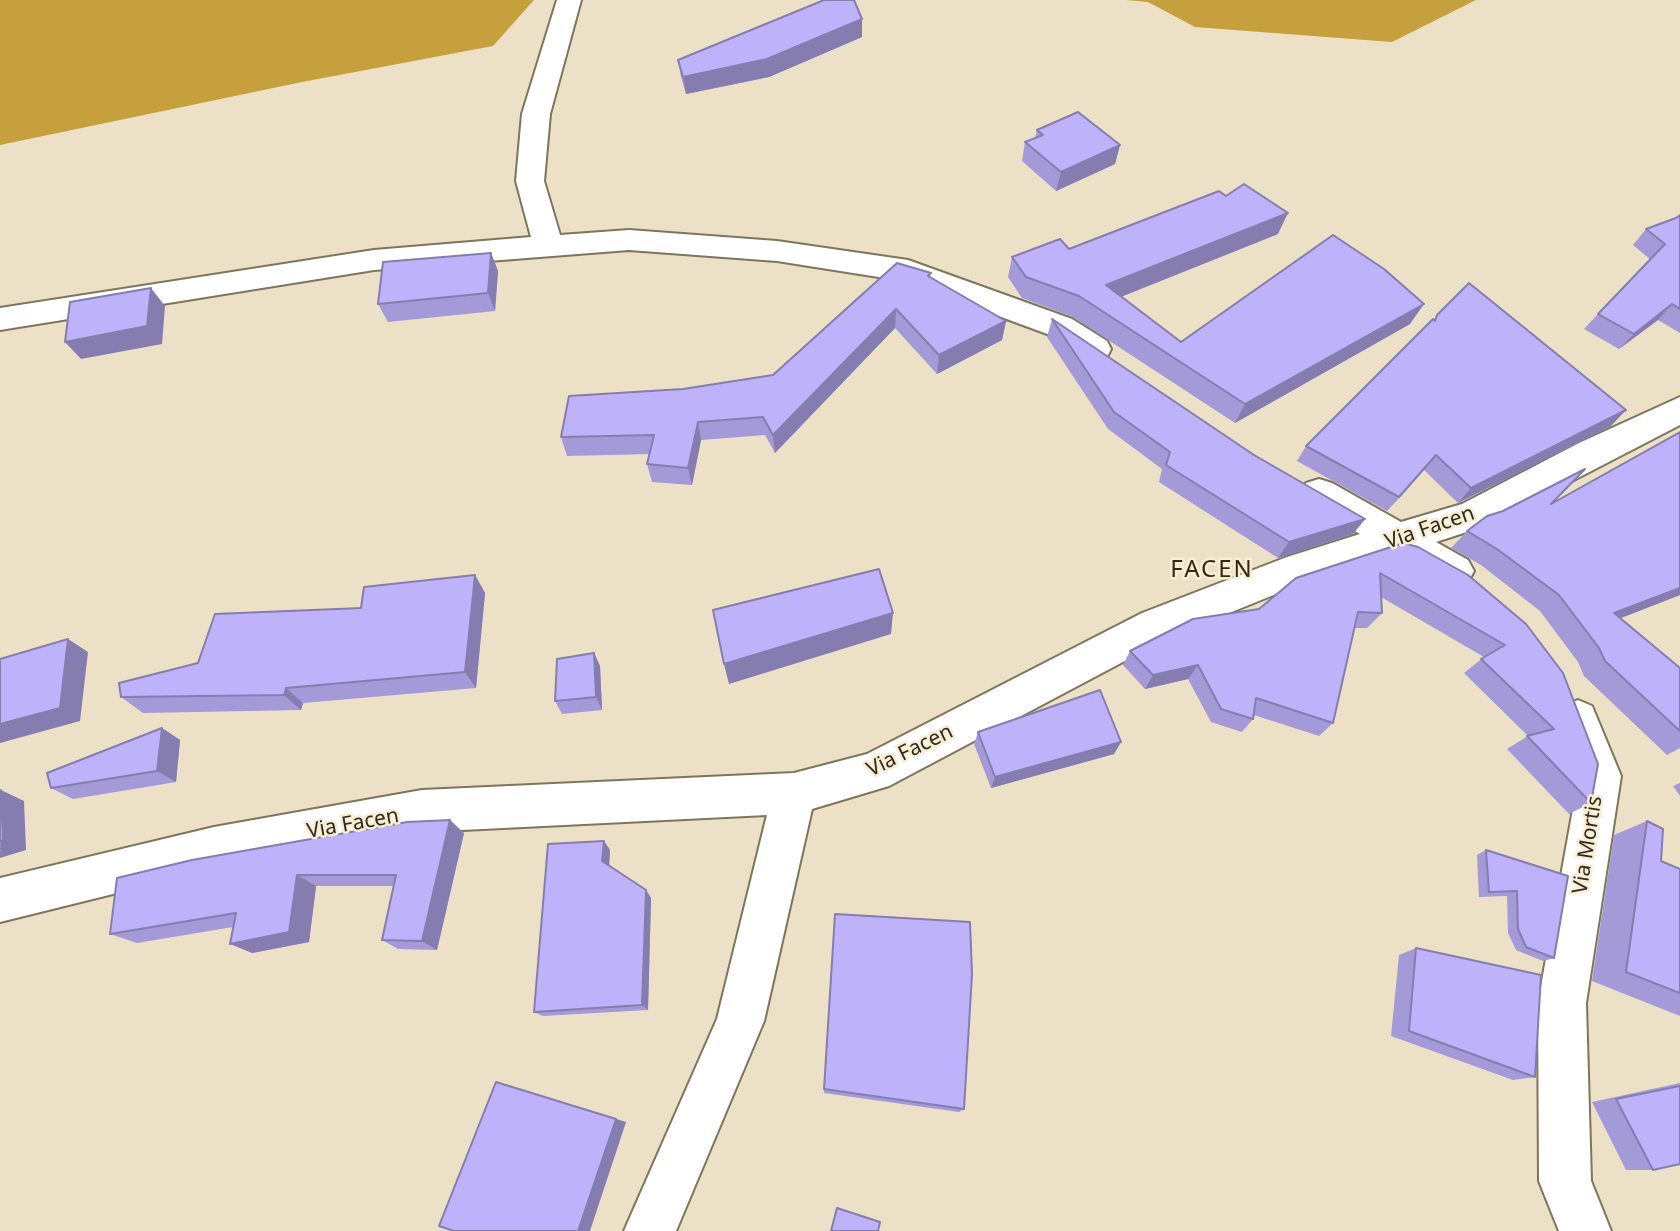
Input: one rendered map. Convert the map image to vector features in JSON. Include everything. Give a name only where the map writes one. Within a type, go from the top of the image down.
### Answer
[{"type":"street","points":[[548,246],[530,181],[536,114],[569,0]]},
{"type":"street","points":[[0,319],[374,260],[629,240],[777,251],[908,271],[1061,327],[1119,365]]},
{"type":"street","name":"Via Facen","points":[[0,900],[214,848],[422,811],[794,793],[874,772],[1156,625],[1300,568],[1472,516],[1680,410]]},
{"type":"street","points":[[1294,479],[1401,539],[1466,578],[1486,594]]},
{"type":"street","name":"Via Mortis","points":[[1562,677],[1600,776],[1563,1003],[1565,1181],[1585,1231]]},
{"type":"street","points":[[650,1231],[740,1021],[794,793]]},
{"type":"shaded area","points":[[0,0],[534,0],[493,46],[302,82],[0,145]]},
{"type":"shaded area","points":[[1126,0],[1476,0],[1392,42],[1195,27],[1148,2]]},
{"type":"building","points":[[824,0],[854,0],[862,19],[767,59],[683,77],[678,60]]},
{"type":"building","points":[[1078,112],[1120,145],[1061,172],[1025,142],[1043,135],[1037,130]]},
{"type":"building","points":[[1244,184],[1288,213],[1106,285],[1181,342],[1333,235],[1384,269],[1424,304],[1245,404],[1079,296],[1026,277],[1012,257],[1060,239],[1069,249],[1219,191],[1226,196]]},
{"type":"building","points":[[1680,215],[1680,309],[1672,304],[1634,334],[1598,314],[1665,244],[1646,229]]},
{"type":"building","points":[[491,253],[488,293],[378,304],[383,262]]},
{"type":"building","points":[[897,263],[931,273],[928,276],[1006,321],[939,355],[896,309],[773,435],[763,417],[698,422],[688,468],[647,464],[654,435],[561,437],[569,396],[683,389],[773,375]]},
{"type":"building","points":[[1469,283],[1626,410],[1471,488],[1436,455],[1399,497],[1306,446],[1433,319],[1435,321],[1437,315]]},
{"type":"building","points":[[151,288],[147,326],[65,342],[70,302]]},
{"type":"building","points":[[1052,319],[1254,455],[1365,519],[1289,542],[1166,465],[1170,452],[1114,412]]},
{"type":"building","points":[[1680,432],[1680,588],[1614,613],[1680,668],[1680,731],[1605,661],[1599,648],[1559,595],[1497,549],[1467,531],[1487,516],[1503,511],[1585,469],[1551,504]]},
{"type":"building","points":[[1403,543],[1418,547],[1468,575],[1526,624],[1563,673],[1598,764],[1591,803],[1527,736],[1554,729],[1481,659],[1505,645],[1380,573],[1382,613],[1358,612],[1333,723],[1256,698],[1253,719],[1221,709],[1198,665],[1153,675],[1130,651],[1193,619],[1259,609],[1296,578]]},
{"type":"building","points":[[879,569],[893,613],[724,664],[713,610]]},
{"type":"building","points":[[475,575],[465,672],[286,688],[284,695],[121,697],[119,683],[198,663],[215,614],[361,608],[364,587]]},
{"type":"building","points":[[68,639],[60,708],[0,724],[0,659]]},
{"type":"building","points":[[594,653],[596,697],[555,701],[557,659]]},
{"type":"building","points":[[1100,690],[1121,742],[995,777],[978,732]]},
{"type":"building","points":[[162,728],[157,771],[51,788],[47,773]]},
{"type":"building","points":[[0,791],[3,840],[0,841]]},
{"type":"building","points":[[450,820],[422,941],[382,940],[396,875],[297,875],[289,932],[230,944],[236,913],[110,934],[117,878],[192,860],[407,822]]},
{"type":"building","points":[[1647,821],[1663,829],[1661,861],[1680,869],[1680,993],[1626,972]]},
{"type":"building","points":[[604,841],[602,861],[646,890],[642,1005],[534,1012],[548,844]]},
{"type":"building","points":[[1486,850],[1568,876],[1554,958],[1526,947],[1518,929],[1517,891],[1489,892]]},
{"type":"building","points":[[835,914],[970,922],[972,974],[964,1109],[824,1089]]},
{"type":"building","points":[[1416,948],[1541,975],[1535,1077],[1409,1031]]},
{"type":"building","points":[[496,1082],[616,1119],[578,1231],[454,1231],[439,1226]]},
{"type":"building","points":[[1680,1086],[1680,1164],[1653,1170],[1616,1099]]},
{"type":"building","points":[[837,1208],[880,1222],[878,1231],[831,1231]]},
{"type":"district","name":"FACEN","points":[[1212,570]]}]
